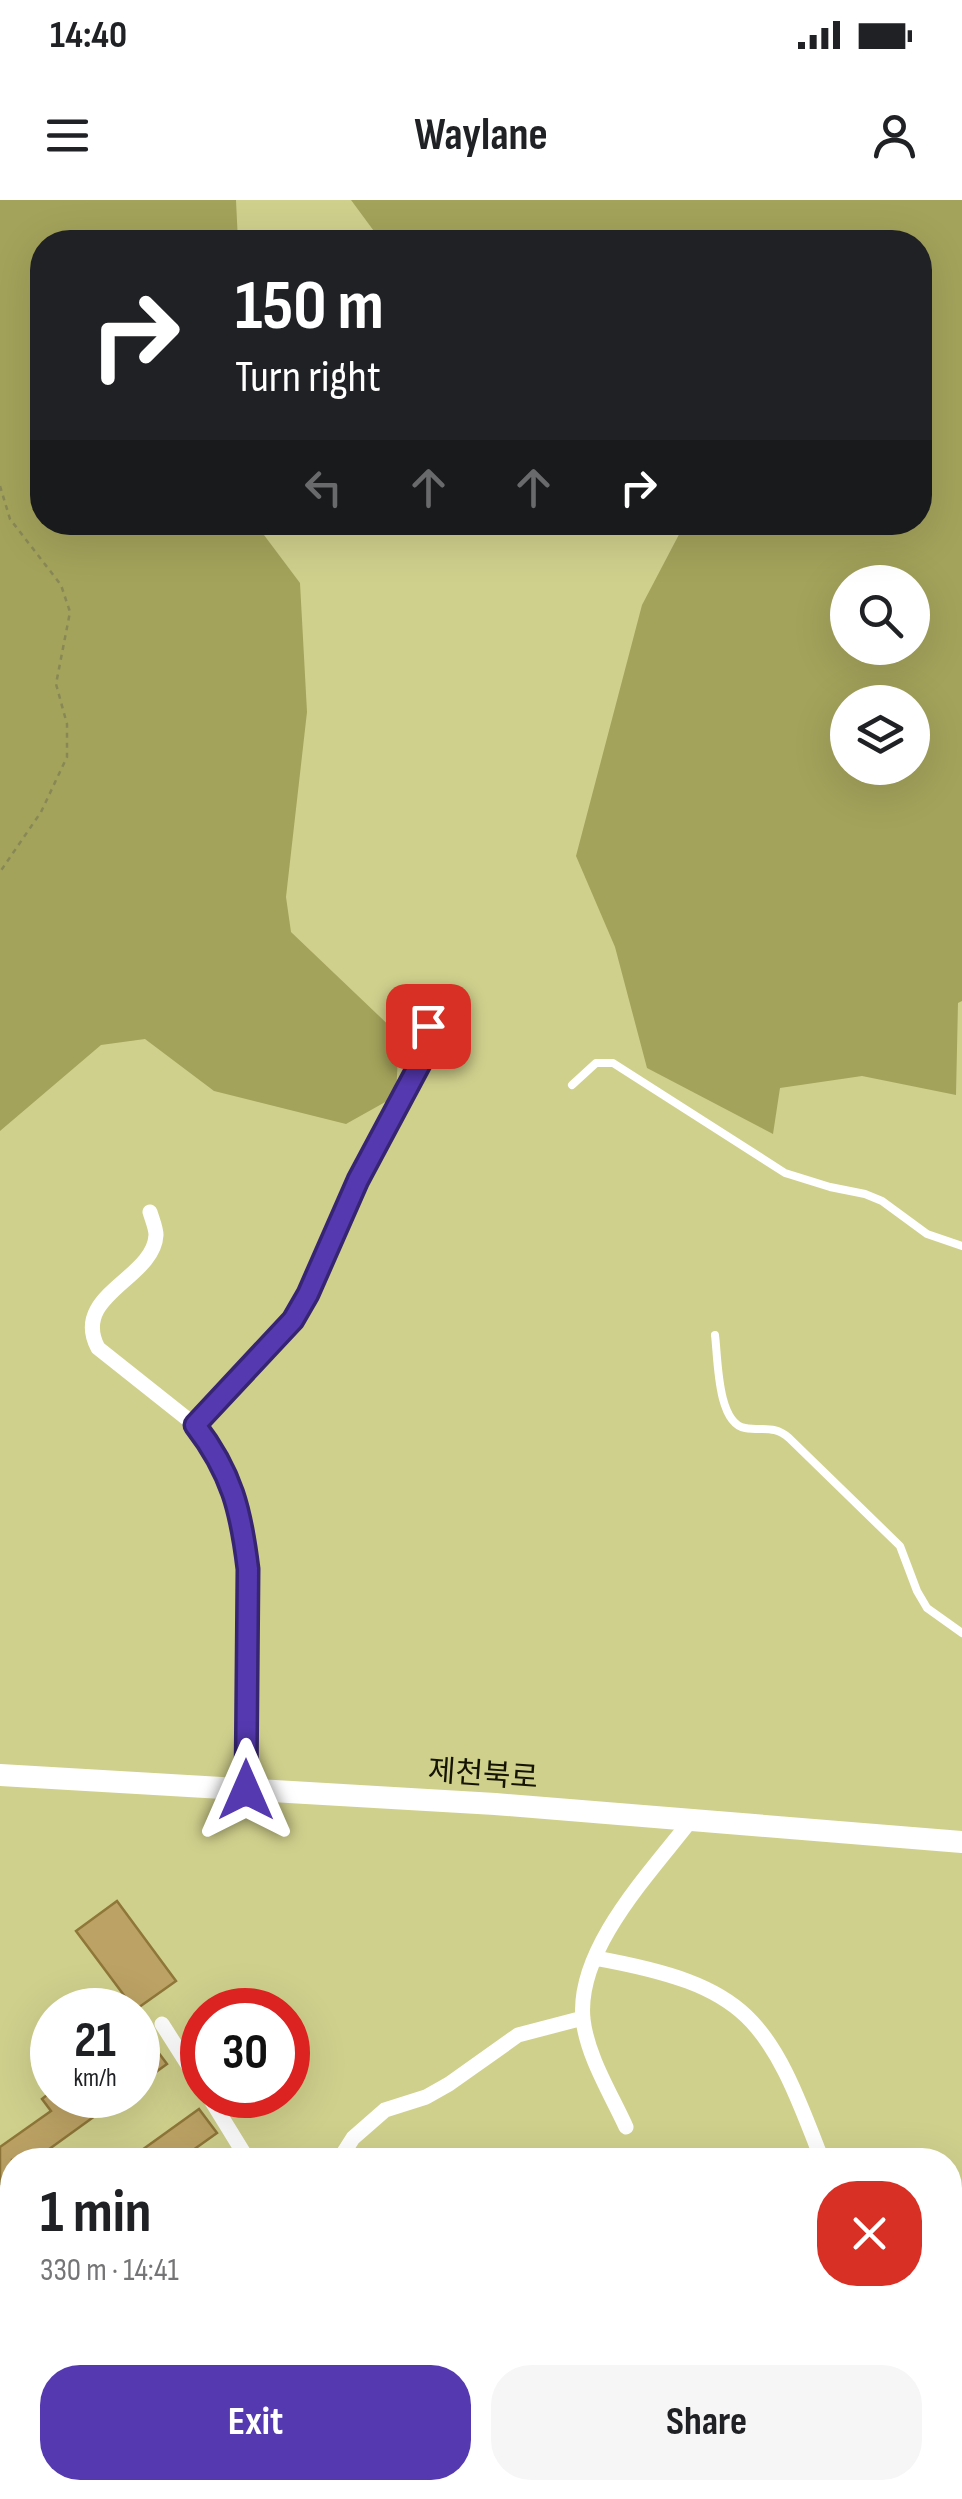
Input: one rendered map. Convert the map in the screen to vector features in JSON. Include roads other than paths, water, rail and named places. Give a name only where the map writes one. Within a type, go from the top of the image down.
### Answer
[{"type":"street","points":[[195,1425],[293,1320],[358,1180],[422,1060],[428,1026]]},
{"type":"street","points":[[150,1212],[156,1234],[152,1248],[98,1308],[90,1334],[98,1348],[195,1425],[213,1448],[235,1490],[248,1569],[246,1790]]},
{"type":"street","name":"제천북로","points":[[0,1775],[690,1820],[962,1842]]},
{"type":"street","points":[[626,2126],[590,2046],[582,2018],[594,1958],[626,1902],[690,1820]]},
{"type":"street","points":[[594,1958],[668,1972],[719,1993],[758,2025],[779,2055],[817,2148]]},
{"type":"street","points":[[347,2148],[385,2110],[426,2097],[518,2035],[582,2018]]},
{"type":"street","points":[[162,2024],[180,2052]]},
{"type":"street","points":[[222,2118],[241,2148]]},
{"type":"lane","points":[[572,1086],[596,1063],[613,1063],[784,1173],[865,1194],[882,1201],[927,1234],[962,1246]]},
{"type":"lane","points":[[716,1335],[728,1417],[748,1429],[779,1429],[789,1438],[900,1546],[927,1608],[962,1633]]}]
